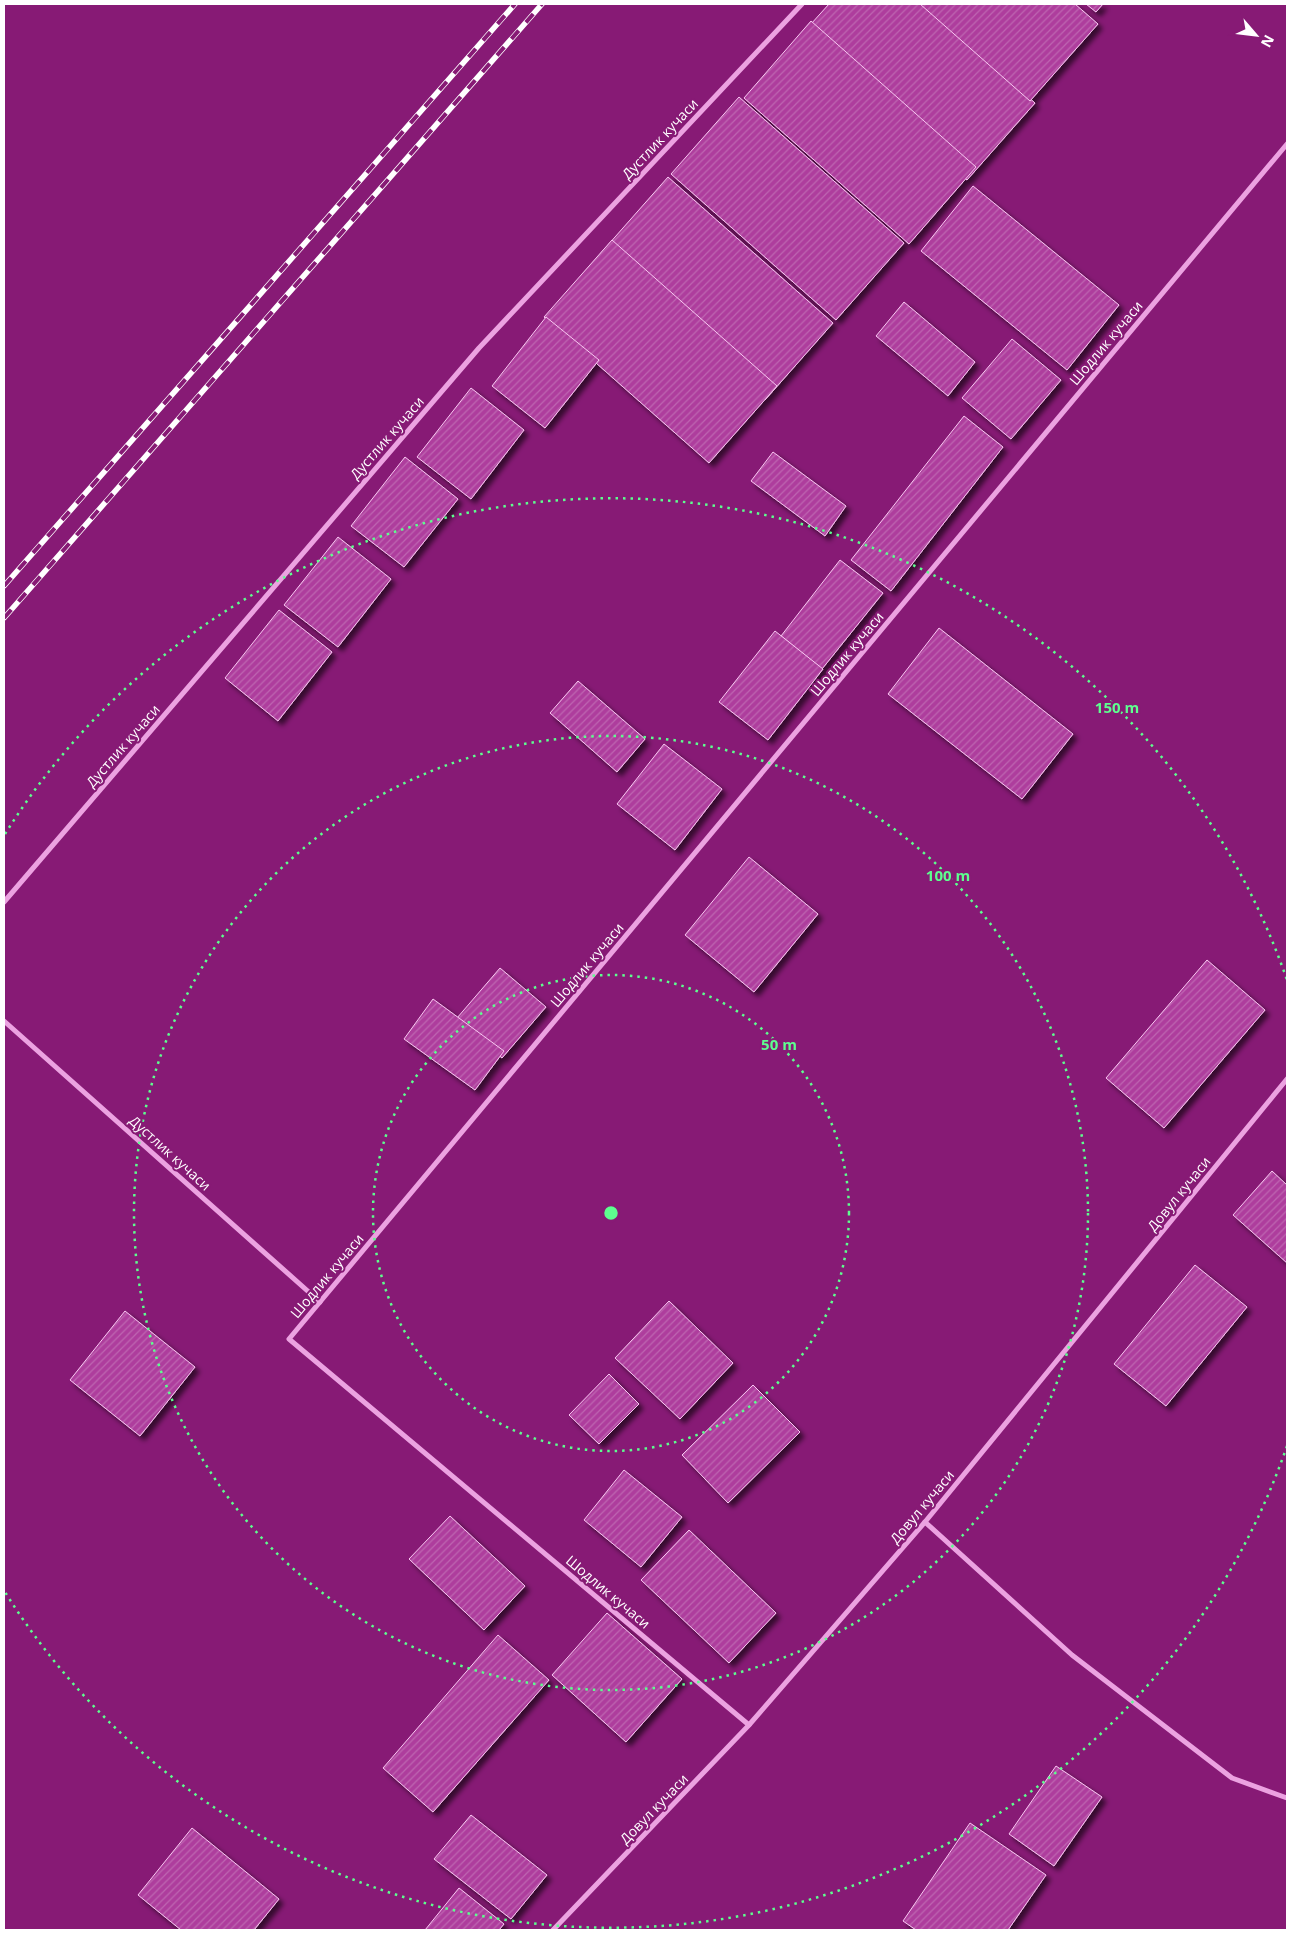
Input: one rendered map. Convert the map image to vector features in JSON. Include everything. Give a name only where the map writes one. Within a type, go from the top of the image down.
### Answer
[{"type":"street","name":"Дустлик кучаси","points":[[4,902],[478,348],[802,4]]},
{"type":"street","name":"Шодлик кучаси","points":[[749,1725],[289,1339],[1287,144]]},
{"type":"street","name":"Дустлик кучаси","points":[[4,1021],[320,1302]]},
{"type":"street","name":"Довул кучаси","points":[[553,1930],[749,1725],[925,1522],[1287,1079]]},
{"type":"street","points":[[925,1522],[1072,1654],[1232,1778],[1287,1798]]},
{"type":"building","points":[[829,4],[924,4],[1035,103],[967,180],[802,34]]},
{"type":"building","points":[[920,4],[1075,4],[1098,24],[1030,101]]},
{"type":"building","points":[[1086,4],[1103,4],[1096,12]]},
{"type":"building","points":[[811,21],[976,167],[909,244],[744,98]]},
{"type":"building","points":[[739,97],[904,243],[836,320],[671,174]]},
{"type":"building","points":[[668,177],[833,323],[765,400],[600,254]]},
{"type":"building","points":[[973,186],[1119,305],[1067,370],[921,251]]},
{"type":"building","points":[[612,240],[777,386],[709,463],[544,317]]},
{"type":"building","points":[[904,302],[975,362],[948,396],[876,336]]},
{"type":"building","points":[[546,317],[599,360],[545,428],[492,386]]},
{"type":"building","points":[[1012,339],[1061,380],[1011,439],[962,398]]},
{"type":"building","points":[[471,388],[524,430],[471,499],[417,457]]},
{"type":"building","points":[[964,416],[1003,447],[891,591],[851,560]]},
{"type":"building","points":[[773,452],[846,506],[825,536],[751,481]]},
{"type":"building","points":[[405,457],[458,499],[404,567],[351,526]]},
{"type":"building","points":[[338,537],[391,579],[338,647],[284,605]]},
{"type":"building","points":[[840,560],[883,593],[822,669],[781,636]]},
{"type":"building","points":[[279,610],[332,652],[278,721],[225,678]]},
{"type":"building","points":[[939,628],[1073,734],[1022,799],[888,694]]},
{"type":"building","points":[[775,631],[823,669],[768,740],[719,702]]},
{"type":"building","points":[[578,681],[645,739],[617,772],[550,713]]},
{"type":"building","points":[[664,744],[722,789],[675,850],[617,804]]},
{"type":"building","points":[[749,857],[818,914],[754,992],[685,935]]},
{"type":"building","points":[[1207,960],[1265,1010],[1164,1128],[1106,1078]]},
{"type":"building","points":[[500,968],[546,1007],[502,1058],[457,1018]]},
{"type":"building","points":[[433,999],[504,1051],[475,1090],[404,1039]]},
{"type":"building","points":[[1272,1171],[1287,1185],[1287,1263],[1233,1215]]},
{"type":"building","points":[[1195,1265],[1247,1307],[1166,1406],[1114,1364]]},
{"type":"building","points":[[669,1301],[733,1363],[680,1419],[615,1358]]},
{"type":"building","points":[[125,1311],[195,1367],[140,1436],[70,1380]]},
{"type":"building","points":[[609,1374],[639,1404],[599,1444],[569,1415]]},
{"type":"building","points":[[753,1385],[800,1432],[728,1503],[682,1455]]},
{"type":"building","points":[[624,1470],[682,1517],[641,1567],[584,1520]]},
{"type":"building","points":[[450,1516],[525,1586],[484,1630],[409,1559]]},
{"type":"building","points":[[689,1530],[776,1613],[729,1663],[641,1580]]},
{"type":"building","points":[[607,1613],[682,1679],[626,1742],[552,1675]]},
{"type":"building","points":[[498,1635],[549,1680],[433,1812],[383,1768]]},
{"type":"building","points":[[1056,1766],[1102,1797],[1054,1866],[1009,1834]]},
{"type":"building","points":[[471,1815],[547,1875],[511,1919],[434,1859]]},
{"type":"building","points":[[970,1823],[1046,1875],[1008,1930],[916,1930],[903,1921]]},
{"type":"building","points":[[192,1828],[279,1899],[254,1930],[181,1930],[138,1895]]},
{"type":"building","points":[[459,1888],[504,1924],[499,1930],[425,1930]]},
{"type":"railway","points":[[4,586],[515,4]]},
{"type":"railway","points":[[4,618],[542,4]]}]
